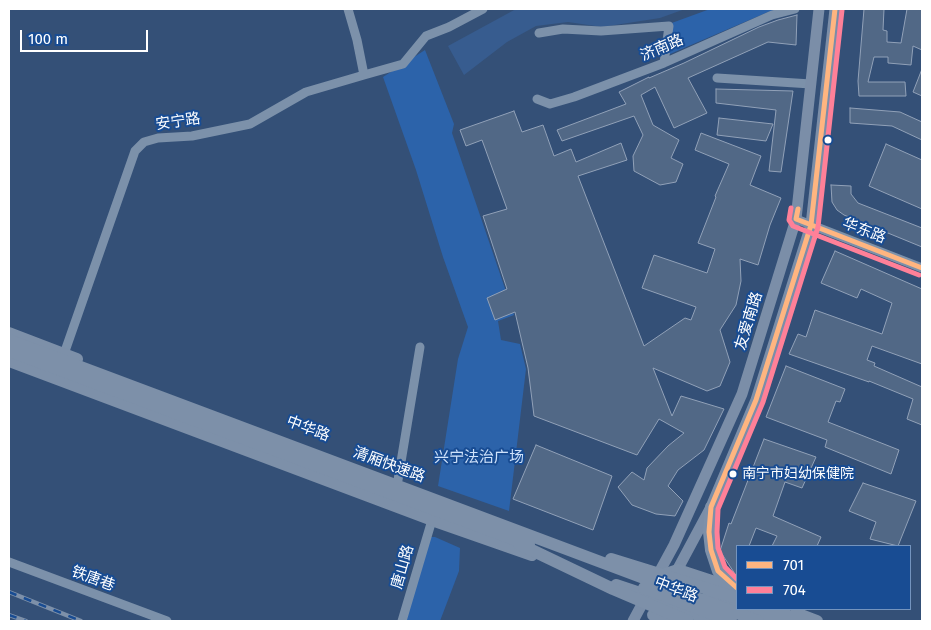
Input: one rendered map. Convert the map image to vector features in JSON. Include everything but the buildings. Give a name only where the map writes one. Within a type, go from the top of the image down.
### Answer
[{"type":"highway","name":"中华路","points":[[9,333],[736,606]]},
{"type":"highway","name":"清厢快速路","points":[[9,340],[499,529],[731,621]]},
{"type":"highway","name":"清厢快速路","points":[[9,352],[758,621]]},
{"type":"highway","name":"中华路","points":[[9,361],[432,520],[661,600],[712,621]]},
{"type":"highway","points":[[711,508],[711,550],[718,571],[736,587]]},
{"type":"highway","points":[[499,529],[736,598]]},
{"type":"highway","points":[[499,529],[613,589],[688,621]]},
{"type":"highway","points":[[657,577],[678,570],[736,588]]},
{"type":"highway","points":[[747,610],[778,621]]},
{"type":"highway","points":[[771,610],[803,621]]},
{"type":"highway","points":[[789,610],[817,621]]},
{"type":"highway","points":[[652,618],[671,621]]},
{"type":"main road","name":"友爱南路","points":[[633,621],[674,545],[742,394],[796,219],[819,9]]},
{"type":"main road","name":"友爱南路","points":[[652,618],[711,508],[756,400],[811,224],[835,9]]},
{"type":"street","points":[[348,9],[364,75]]},
{"type":"street","name":"安宁路","points":[[64,354],[135,151],[144,142],[158,138],[192,136],[250,124],[306,92],[403,64],[426,36],[449,27],[483,9]]},
{"type":"street","name":"济南路","points":[[537,98],[550,104],[574,97],[664,63],[772,15],[795,9]]},
{"type":"street","points":[[539,33],[562,29],[602,31],[668,26],[664,63]]},
{"type":"street","points":[[717,78],[811,84]]},
{"type":"street","name":"华东路","points":[[796,219],[922,268]]},
{"type":"street","points":[[398,480],[420,347]]},
{"type":"street","name":"唐山路","points":[[402,621],[432,520]]},
{"type":"street","name":"铁唐巷","points":[[9,562],[167,621]]},
{"type":"green space","points":[[710,9],[780,9],[768,12],[663,57],[669,24]]},
{"type":"green space","name":"兴宁法治广场","points":[[425,50],[454,124],[452,133],[514,315],[498,321],[501,340],[520,344],[526,369],[509,511],[438,486],[458,359],[468,327],[383,77]]},
{"type":"green space","points":[[431,537],[460,548],[459,571],[440,621],[402,621]]},
{"type":"shaded area","points":[[516,9],[685,9],[660,18],[602,27],[568,22],[536,26],[507,42],[464,75],[448,46]]},
{"type":"railway","points":[[9,592],[81,621]]},
{"type":"railway","points":[[9,615],[26,621]]},
{"type":"transit line","name":"701","points":[[736,587],[718,571],[711,550],[709,532],[711,507],[756,400],[811,225],[835,9]]},
{"type":"transit line","name":"704","points":[[736,578],[725,567],[718,548],[718,509],[763,402],[818,227],[842,10]]},
{"type":"transit line","name":"704","points":[[791,208],[789,220],[793,226],[919,275]]},
{"type":"transit line","name":"701","points":[[798,209],[796,219],[922,268]]},
{"type":"place","name":"南宁市妇幼保健院","points":[[733,474]]}]
